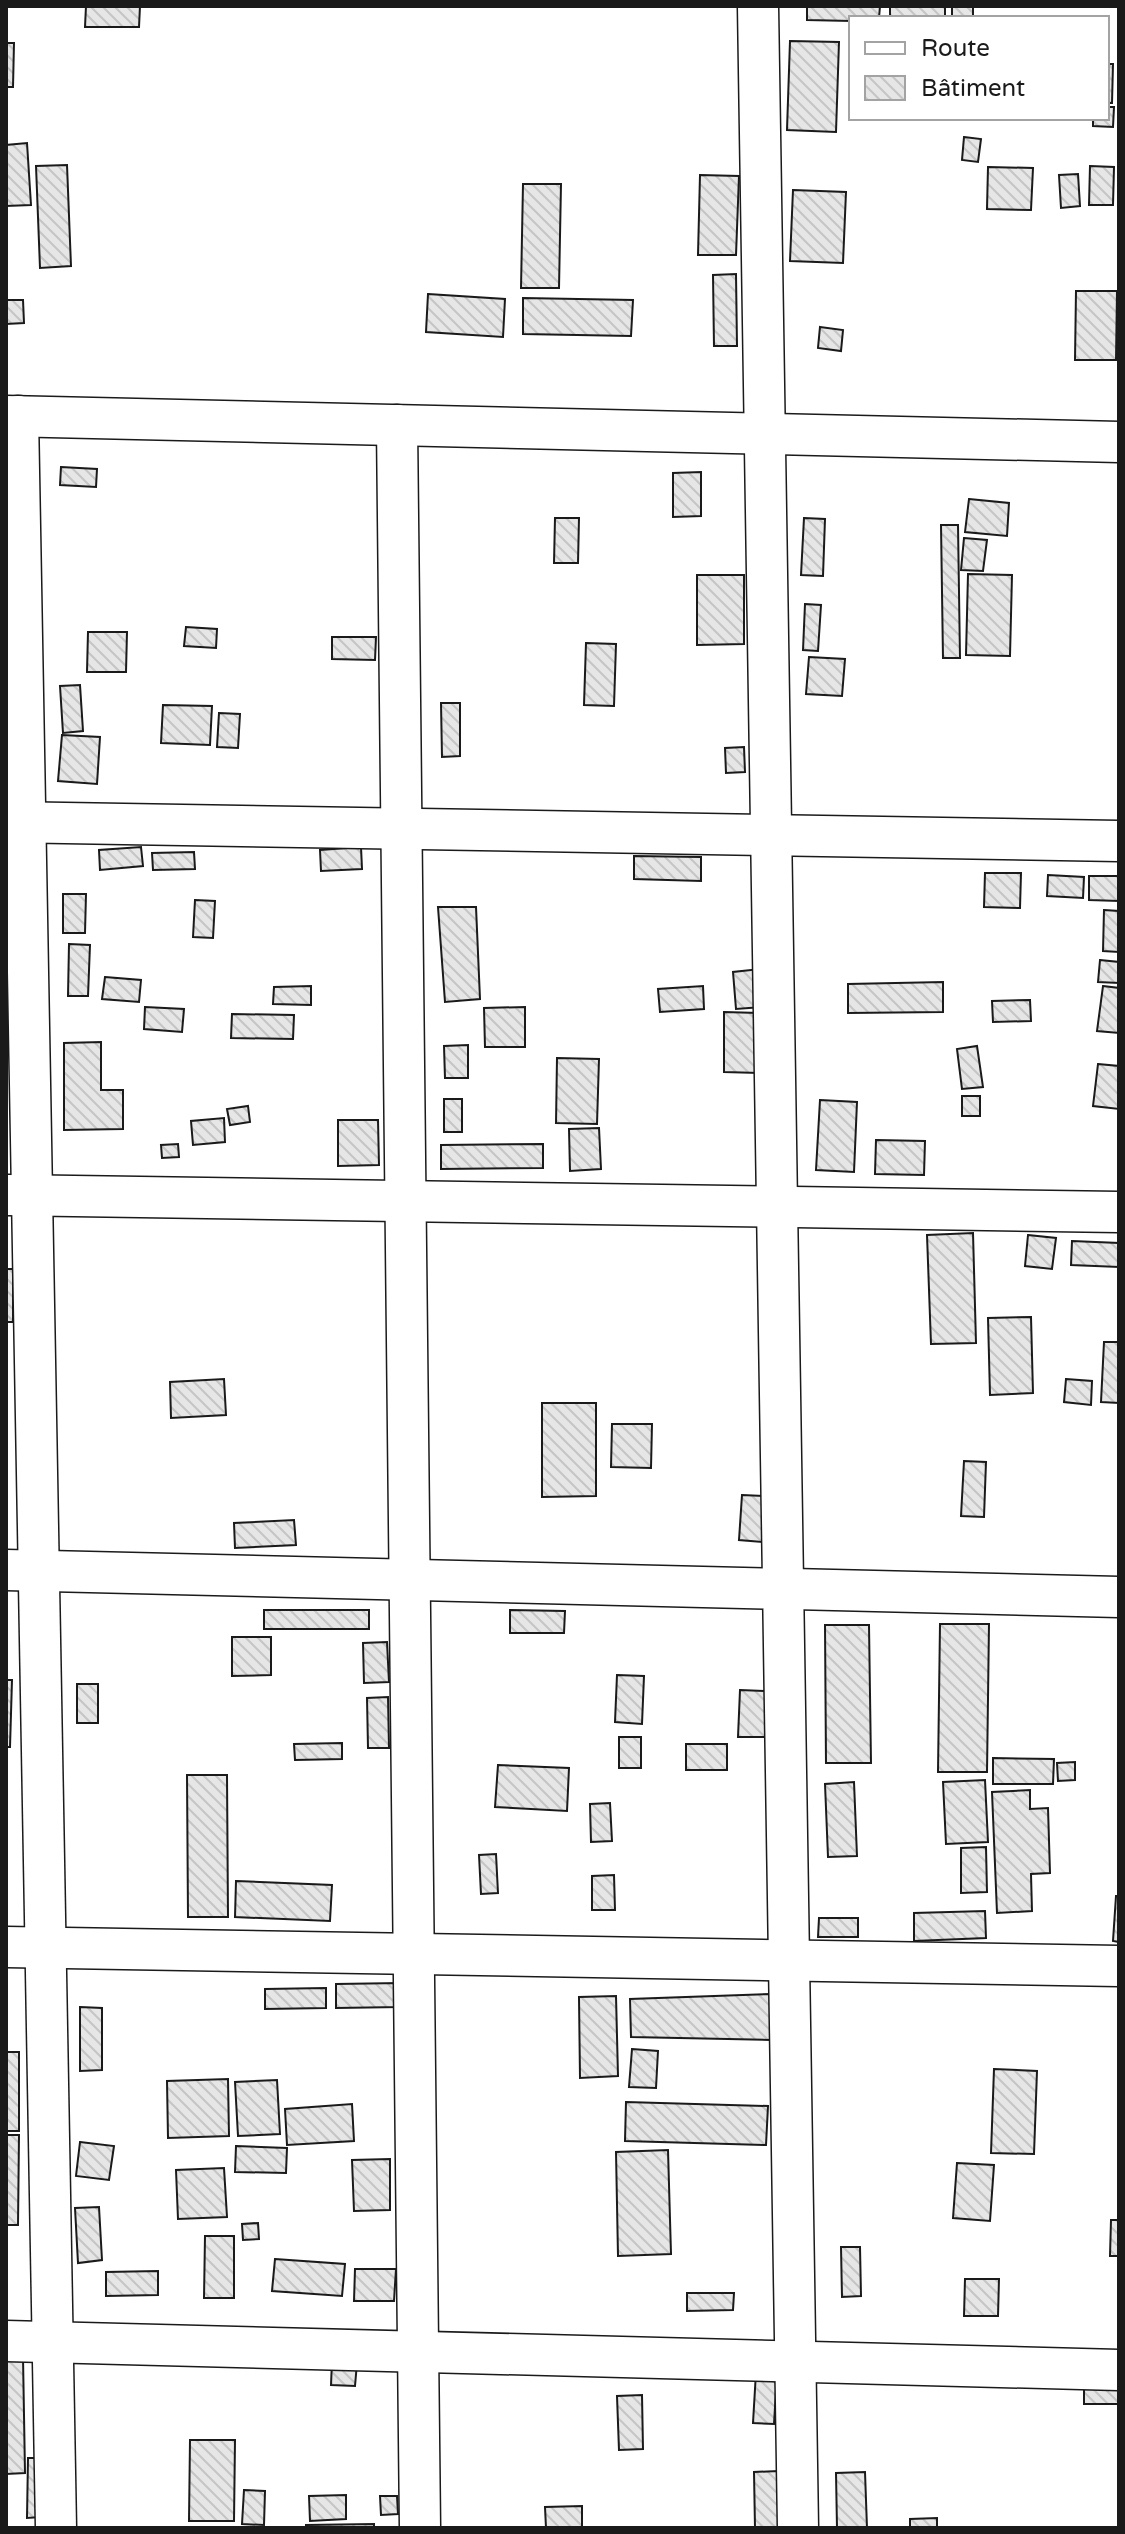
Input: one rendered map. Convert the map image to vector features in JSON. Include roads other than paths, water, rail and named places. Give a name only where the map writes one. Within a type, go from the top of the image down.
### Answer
[{"type":"street","points":[[758,6],[798,2528]]},
{"type":"street","points":[[56,2528],[46,1948],[23,1570],[12,416],[1119,442]]},
{"type":"street","points":[[397,425],[420,2528]]},
{"type":"street","points":[[16,822],[1119,841]]},
{"type":"street","points":[[19,1195],[1119,1212]]},
{"type":"street","points":[[23,1570],[1119,1597]]},
{"type":"street","points":[[6,1947],[1119,1966]]},
{"type":"street","points":[[6,2341],[1119,2370]]}]
